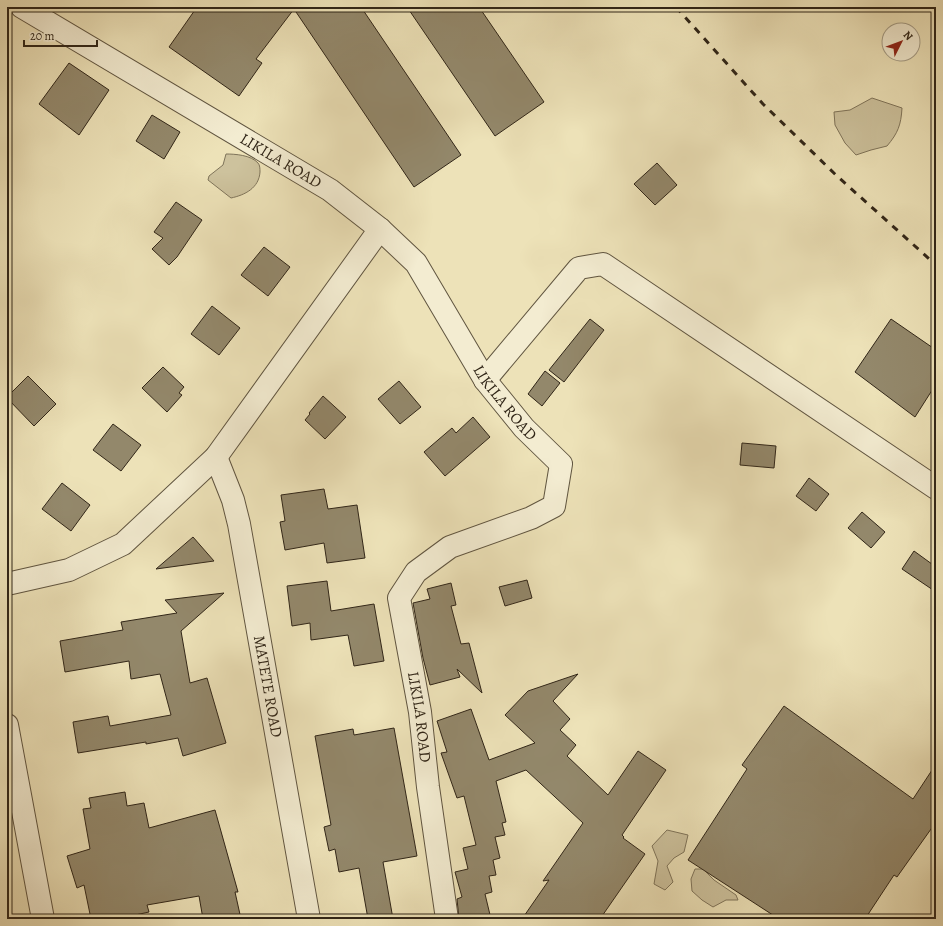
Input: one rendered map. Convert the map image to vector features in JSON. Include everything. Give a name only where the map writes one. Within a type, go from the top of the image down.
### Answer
[{"type":"street","name":"LIKILA ROAD","points":[[22,7],[330,190],[380,229],[416,263],[485,380],[524,428],[561,464],[554,506],[531,518],[450,547],[416,572],[399,598],[420,712],[428,787],[448,919]]},
{"type":"street","points":[[7,584],[69,570],[123,544],[216,457],[380,229]]},
{"type":"street","points":[[485,380],[579,268],[603,264],[936,488]]},
{"type":"street","name":"MATETE ROAD","points":[[216,457],[233,500],[239,524],[309,919]]},
{"type":"street","points":[[7,725],[43,919]]},
{"type":"shaded area","points":[[872,98],[902,108],[900,124],[894,137],[887,146],[856,155],[845,143],[835,125],[834,112],[850,110]]},
{"type":"shaded area","points":[[226,154],[251,158],[258,163],[260,168],[259,178],[254,186],[246,193],[231,198],[208,180],[209,176],[223,165]]},
{"type":"shaded area","points":[[667,830],[688,835],[684,852],[674,858],[667,866],[673,882],[665,890],[654,884],[658,861],[652,846]]},
{"type":"shaded area","points":[[695,869],[703,869],[714,880],[736,895],[738,900],[726,900],[713,907],[702,900],[692,891],[691,879]]},
{"type":"building","points":[[197,7],[361,7],[461,155],[414,187],[294,9],[256,59],[262,63],[239,96],[169,47]]},
{"type":"building","points":[[407,7],[479,7],[544,102],[495,136]]},
{"type":"building","points":[[69,63],[109,90],[79,135],[39,104]]},
{"type":"building","points":[[152,115],[180,132],[164,159],[136,141]]},
{"type":"building","points":[[657,163],[677,185],[655,205],[634,184]]},
{"type":"building","points":[[176,202],[202,220],[177,257],[169,265],[152,249],[163,238],[154,232]]},
{"type":"building","points":[[264,247],[290,267],[268,296],[241,275]]},
{"type":"building","points":[[212,306],[240,328],[219,355],[191,334]]},
{"type":"building","points":[[590,319],[604,330],[564,382],[549,370]]},
{"type":"building","points":[[891,319],[936,350],[936,384],[915,417],[855,372]]},
{"type":"building","points":[[163,367],[184,387],[179,393],[182,395],[167,412],[142,388]]},
{"type":"building","points":[[545,371],[560,383],[542,406],[528,394]]},
{"type":"building","points":[[28,376],[56,404],[34,426],[7,398]]},
{"type":"building","points":[[399,381],[421,407],[400,424],[378,399]]},
{"type":"building","points":[[323,396],[346,417],[325,439],[305,420]]},
{"type":"building","points":[[473,417],[490,437],[445,476],[424,452],[452,428],[456,433]]},
{"type":"building","points":[[113,424],[141,445],[121,471],[93,450]]},
{"type":"building","points":[[742,443],[776,446],[774,468],[740,465]]},
{"type":"building","points":[[809,478],[829,494],[816,511],[796,496]]},
{"type":"building","points":[[62,483],[90,505],[71,531],[42,509]]},
{"type":"building","points":[[324,489],[328,509],[357,505],[365,558],[327,563],[324,543],[285,550],[280,522],[285,521],[281,495]]},
{"type":"building","points":[[862,512],[885,532],[871,548],[848,528]]},
{"type":"building","points":[[193,537],[214,561],[156,569]]},
{"type":"building","points":[[914,551],[936,567],[936,592],[902,569]]},
{"type":"building","points":[[527,580],[532,598],[505,606],[499,587]]},
{"type":"building","points":[[327,581],[331,611],[374,604],[384,661],[354,666],[348,635],[311,640],[310,623],[292,626],[287,586]]},
{"type":"building","points":[[451,583],[456,605],[451,606],[461,644],[469,643],[482,693],[457,669],[460,677],[430,685],[423,658],[413,603],[430,599],[427,589]]},
{"type":"building","points":[[224,593],[181,631],[190,683],[207,678],[226,743],[183,756],[178,738],[78,753],[73,722],[108,716],[110,726],[171,715],[160,674],[131,679],[129,661],[65,672],[60,641],[123,630],[121,622],[177,613],[165,600]]},
{"type":"building","points":[[578,674],[553,701],[570,719],[560,730],[576,745],[567,756],[608,795],[638,751],[666,770],[622,835],[624,837],[623,838],[645,854],[600,919],[522,919],[549,880],[543,881],[583,823],[526,770],[496,781],[506,822],[502,823],[505,835],[495,837],[500,858],[493,860],[496,875],[489,876],[492,892],[485,894],[491,919],[459,919],[457,899],[462,897],[455,872],[468,869],[463,848],[476,845],[464,796],[457,798],[441,753],[447,752],[437,721],[471,709],[489,760],[535,743],[505,715],[528,691]]},
{"type":"building","points":[[784,706],[913,799],[936,764],[936,822],[897,877],[894,875],[865,919],[779,919],[688,860],[747,769],[742,765]]},
{"type":"building","points":[[394,728],[417,856],[383,862],[393,919],[368,919],[359,868],[339,872],[335,849],[329,851],[324,827],[331,825],[315,736],[353,729],[354,735]]},
{"type":"building","points":[[125,792],[127,806],[144,803],[149,828],[215,810],[238,892],[235,892],[241,919],[203,919],[199,896],[147,905],[149,912],[117,919],[91,919],[84,885],[77,888],[67,856],[90,849],[83,809],[91,808],[89,798]]},
{"type":"railway","points":[[676,7],[763,104],[837,176],[936,265]]}]
